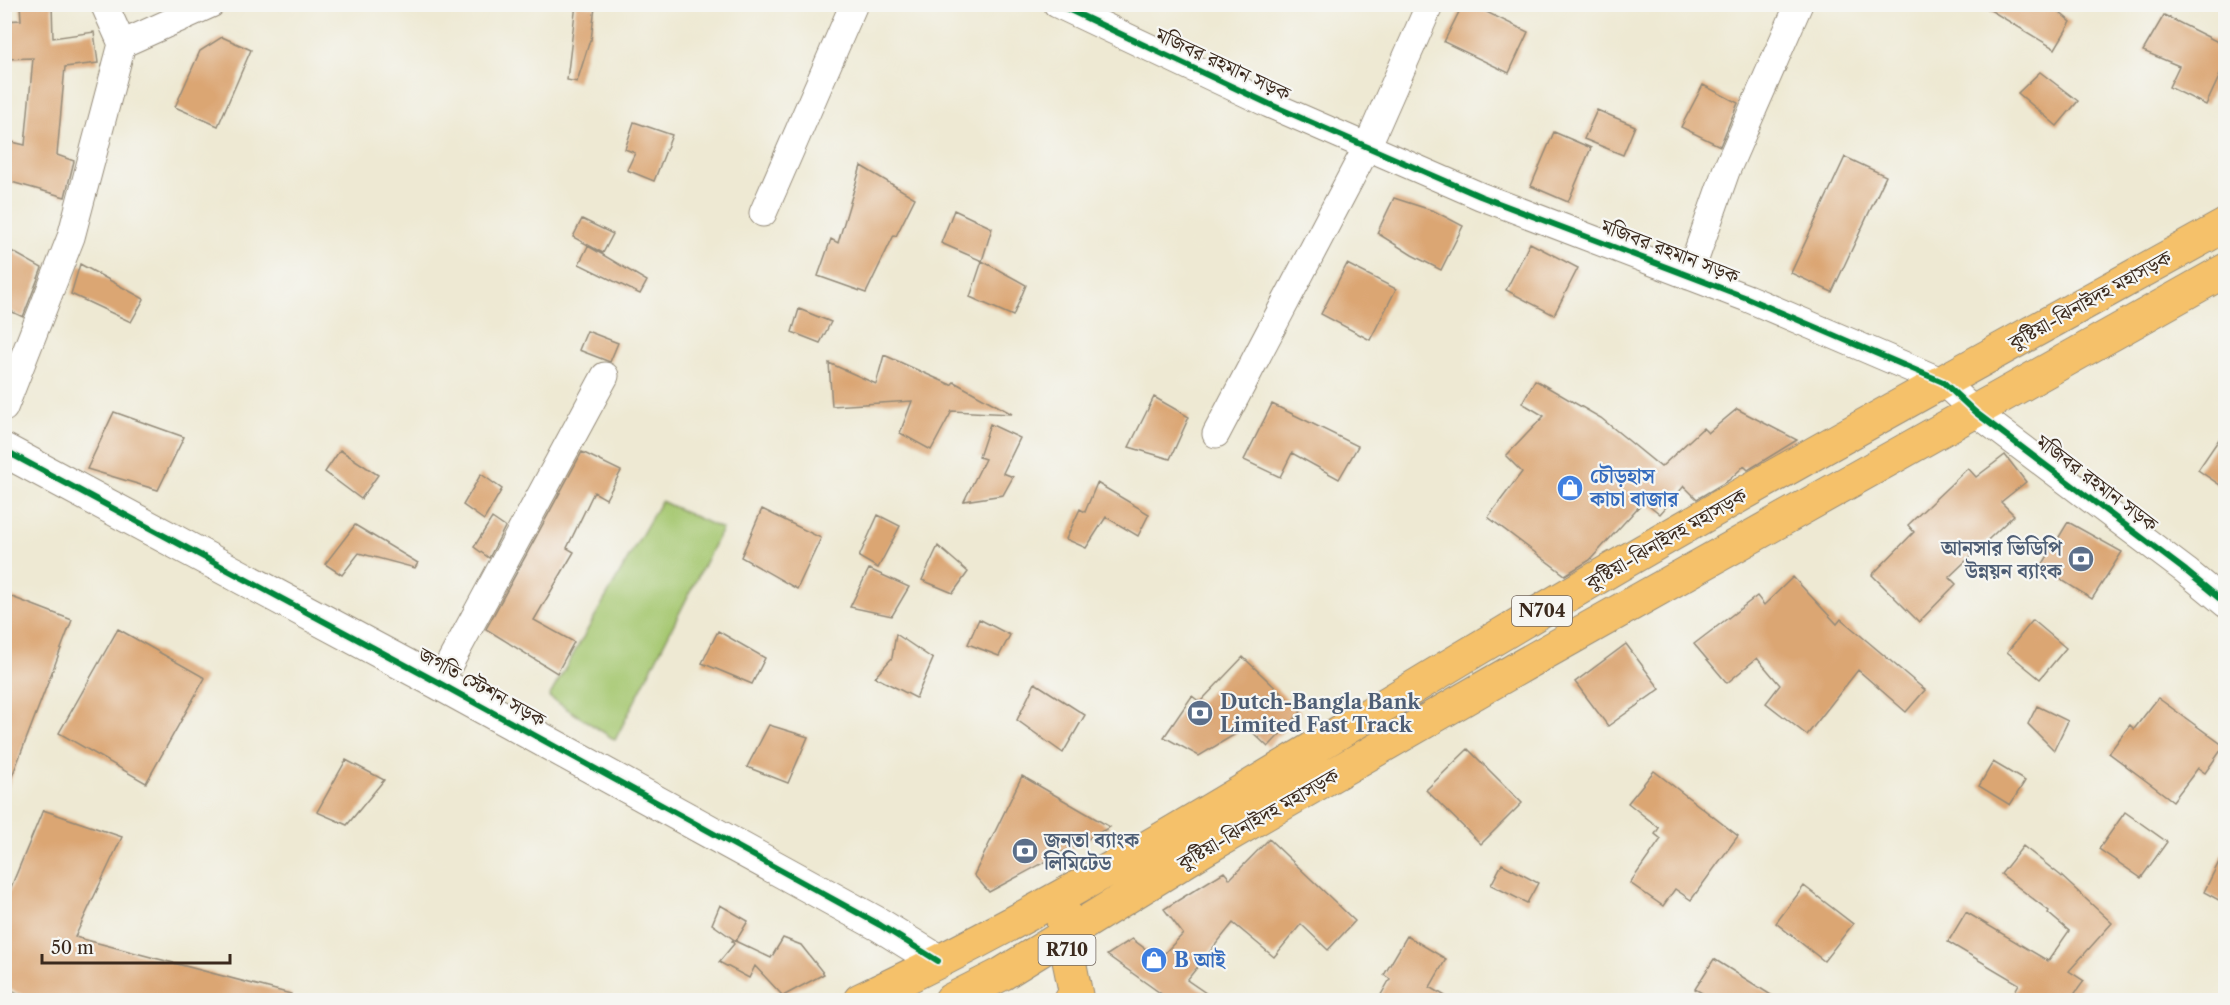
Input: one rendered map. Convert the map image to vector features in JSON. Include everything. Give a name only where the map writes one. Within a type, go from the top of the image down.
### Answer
[{"type":"main road","name":"কুষ্টিয়া-ঝিনাইদহ মহাসড়ক","points":[[860,1000],[1062,898],[1507,631],[1901,403],[2226,225]]},
{"type":"main road","name":"কুষ্টিয়া-ঝিনাইদহ মহাসড়ক","points":[[964,998],[1206,848],[1473,694],[2226,270]]},
{"type":"main road","name":"R710","points":[[1062,898],[1064,936],[1076,999]]},
{"type":"main road","points":[[938,961],[964,998]]},
{"type":"street","points":[[4,408],[71,237],[122,44],[104,4]]},
{"type":"street","points":[[122,44],[211,4]]},
{"type":"street","points":[[763,213],[854,4]]},
{"type":"street","name":"মজিবর রহমান সড়ক","points":[[1057,4],[1269,104],[1480,196],[1747,298],[1942,382],[1975,412],[2186,571],[2226,604]]},
{"type":"street","points":[[1216,434],[1367,147],[1430,4]]},
{"type":"street","points":[[1689,276],[1726,171],[1799,4]]},
{"type":"street","points":[[439,683],[605,376]]},
{"type":"street","name":"জগতি স্টেশন সড়ক","points":[[4,450],[439,683],[880,925],[938,961]]},
{"type":"green space","points":[[661,501],[722,529],[615,740],[549,697]]},
{"type":"building","points":[[20,4],[52,4],[53,38],[94,32],[98,63],[65,67],[57,155],[74,161],[65,197],[4,180],[12,142],[25,145],[33,58],[4,59],[4,21],[21,20]]},
{"type":"building","points":[[576,4],[595,7],[591,40],[577,82],[567,80]]},
{"type":"building","points":[[1463,4],[1470,4],[1528,32],[1509,73],[1444,42]]},
{"type":"building","points":[[1980,4],[2049,4],[2071,22],[2055,49]]},
{"type":"building","points":[[2164,15],[2226,46],[2226,62],[2206,105],[2169,87],[2179,66],[2143,51]]},
{"type":"building","points":[[222,37],[251,50],[218,126],[175,107],[200,51]]},
{"type":"building","points":[[2040,72],[2078,101],[2057,126],[2018,93]]},
{"type":"building","points":[[1703,85],[1738,103],[1720,146],[1681,127]]},
{"type":"building","points":[[1597,110],[1635,126],[1623,155],[1584,139]]},
{"type":"building","points":[[634,122],[672,135],[654,181],[627,170],[635,153],[625,149]]},
{"type":"building","points":[[1554,132],[1591,148],[1568,202],[1531,186]]},
{"type":"building","points":[[1845,157],[1886,176],[1832,292],[1791,273]]},
{"type":"building","points":[[861,166],[915,198],[866,293],[818,276],[831,239],[838,243]]},
{"type":"building","points":[[1394,198],[1434,211],[1463,226],[1441,270],[1377,233]]},
{"type":"building","points":[[954,210],[992,228],[982,261],[941,243]]},
{"type":"building","points":[[582,219],[613,234],[603,253],[573,237]]},
{"type":"building","points":[[1530,243],[1578,268],[1554,315],[1506,290]]},
{"type":"building","points":[[588,246],[647,281],[640,294],[579,264]]},
{"type":"building","points":[[4,247],[42,268],[23,317],[4,308]]},
{"type":"building","points":[[982,261],[1026,285],[1013,316],[970,297]]},
{"type":"building","points":[[80,264],[144,299],[131,322],[71,294]]},
{"type":"building","points":[[1347,264],[1396,289],[1370,340],[1321,314]]},
{"type":"building","points":[[799,309],[831,322],[820,343],[792,332]]},
{"type":"building","points":[[587,331],[618,343],[610,362],[579,350]]},
{"type":"building","points":[[884,355],[951,385],[954,382],[1012,414],[952,411],[931,450],[900,433],[912,401],[832,406],[829,363],[876,384]]},
{"type":"building","points":[[1535,380],[1601,418],[1661,467],[1703,428],[1708,433],[1737,409],[1797,440],[1748,470],[1744,466],[1729,480],[1697,499],[1684,486],[1660,514],[1644,501],[1590,560],[1565,575],[1488,517],[1522,472],[1506,456],[1544,416],[1522,403]]},
{"type":"building","points":[[1154,397],[1189,417],[1170,459],[1129,447]]},
{"type":"building","points":[[1272,404],[1358,446],[1339,479],[1292,453],[1280,477],[1244,460]]},
{"type":"building","points":[[114,412],[184,437],[158,490],[87,469]]},
{"type":"building","points":[[990,424],[1020,438],[1003,473],[1013,477],[1003,495],[964,501],[985,459],[979,457]]},
{"type":"building","points":[[2226,429],[2226,489],[2198,470]]},
{"type":"building","points":[[340,450],[378,475],[361,499],[325,472]]},
{"type":"building","points":[[582,452],[621,471],[606,499],[594,492],[567,548],[574,552],[534,620],[574,642],[557,673],[486,629]]},
{"type":"building","points":[[2005,455],[2026,482],[2001,502],[2014,515],[1949,577],[1956,584],[1919,622],[1872,575],[1914,532],[1908,525],[1968,468],[1976,477]]},
{"type":"building","points":[[481,474],[502,489],[484,520],[463,505]]},
{"type":"building","points":[[1097,483],[1149,514],[1138,536],[1106,517],[1086,548],[1066,539],[1080,509],[1085,512]]},
{"type":"building","points":[[762,509],[821,538],[797,589],[741,557]]},
{"type":"building","points":[[878,515],[900,526],[878,568],[859,557]]},
{"type":"building","points":[[492,518],[505,527],[489,558],[474,547]]},
{"type":"building","name":"আনসার ভিডিপি উন্নয়ন ব্যাংক","points":[[2068,522],[2122,552],[2092,599],[2041,567]]},
{"type":"building","points":[[355,525],[418,563],[415,568],[359,553],[342,575],[325,564]]},
{"type":"building","points":[[938,546],[968,572],[953,593],[922,580]]},
{"type":"building","points":[[869,569],[909,587],[892,616],[850,607]]},
{"type":"building","points":[[1793,577],[1837,624],[1841,619],[1925,690],[1906,712],[1858,670],[1807,735],[1766,703],[1780,685],[1757,658],[1727,683],[1694,644],[1757,596],[1764,605]]},
{"type":"building","points":[[4,594],[72,620],[6,792],[4,792]]},
{"type":"building","points":[[979,619],[1010,635],[999,656],[968,644]]},
{"type":"building","points":[[2033,620],[2066,648],[2040,679],[2007,652]]},
{"type":"building","points":[[118,629],[205,678],[146,783],[59,733]]},
{"type":"building","points":[[718,631],[765,658],[752,684],[702,663]]},
{"type":"building","points":[[896,634],[933,659],[916,698],[875,677],[892,658]]},
{"type":"building","points":[[1626,644],[1660,689],[1608,726],[1575,682]]},
{"type":"building","points":[[1243,657],[1301,712],[1268,747],[1247,727],[1199,756],[1164,737],[1192,696],[1200,702]]},
{"type":"building","points":[[1035,683],[1085,715],[1063,753],[1017,720]]},
{"type":"building","points":[[2158,698],[2224,746],[2205,773],[2198,768],[2173,801],[2109,753],[2130,725],[2134,729]]},
{"type":"building","points":[[2037,706],[2068,721],[2054,750],[2028,724]]},
{"type":"building","points":[[769,725],[808,737],[788,783],[747,767]]},
{"type":"building","points":[[1468,749],[1522,803],[1481,844],[1426,790]]},
{"type":"building","points":[[346,760],[384,780],[347,825],[317,812]]},
{"type":"building","points":[[1993,762],[2025,781],[2010,805],[1979,786]]},
{"type":"building","points":[[1654,771],[1738,836],[1691,900],[1675,889],[1663,906],[1630,883],[1661,839],[1655,834],[1659,828],[1628,803]]},
{"type":"building","name":"জনতা ব্যাংক লিমিটেড","points":[[1022,776],[1110,827],[989,892],[974,875]]},
{"type":"building","points":[[43,810],[122,837],[75,937],[291,994],[291,1000],[34,1000],[4,987],[4,904]]},
{"type":"building","points":[[2125,812],[2167,842],[2141,878],[2099,849]]},
{"type":"building","points":[[1269,839],[1355,921],[1328,950],[1301,924],[1274,957],[1233,923],[1187,980],[1216,1000],[1170,1000],[1107,955],[1132,939],[1159,959],[1183,934],[1164,909],[1224,872],[1230,879]]},
{"type":"building","points":[[2023,846],[2060,875],[2112,923],[2069,971],[2084,981],[2070,1000],[2010,1000],[2019,984],[1948,942],[1966,912],[2048,961],[2069,931],[2048,913],[2049,911],[2001,874]]},
{"type":"building","points":[[2226,848],[2226,904],[2204,892]]},
{"type":"building","points":[[1502,864],[1538,883],[1527,903],[1491,885]]},
{"type":"building","points":[[1804,886],[1853,924],[1824,961],[1776,923]]},
{"type":"building","points":[[720,905],[748,921],[736,941],[712,924]]},
{"type":"building","points":[[1407,936],[1446,959],[1430,987],[1452,1000],[1378,1000],[1390,979],[1384,975]]},
{"type":"building","points":[[783,938],[801,945],[824,974],[783,996],[755,966],[749,978],[719,962],[734,944],[733,940],[771,958]]},
{"type":"building","points":[[1714,959],[1779,1000],[1714,1000],[1695,989]]},
{"type":"cycle path","points":[[1057,4],[1269,104],[1480,196],[1747,298],[1943,382],[1975,412],[2186,571],[2226,604]]},
{"type":"cycle path","points":[[4,450],[439,683],[880,925],[938,961]]},
{"type":"place","name":"চৌড়হাস কাচা বাজার","points":[[1570,488]]},
{"type":"place","name":"আনসার ভিডিপি উন্নয়ন ব্যাংক","points":[[2081,559]]},
{"type":"place","name":"Dutch-Bangla Bank Limited Fast Track","points":[[1200,713]]},
{"type":"place","name":"জনতা ব্যাংক লিমিটেড","points":[[1025,851]]},
{"type":"place","name":"B আই","points":[[1154,960]]}]
